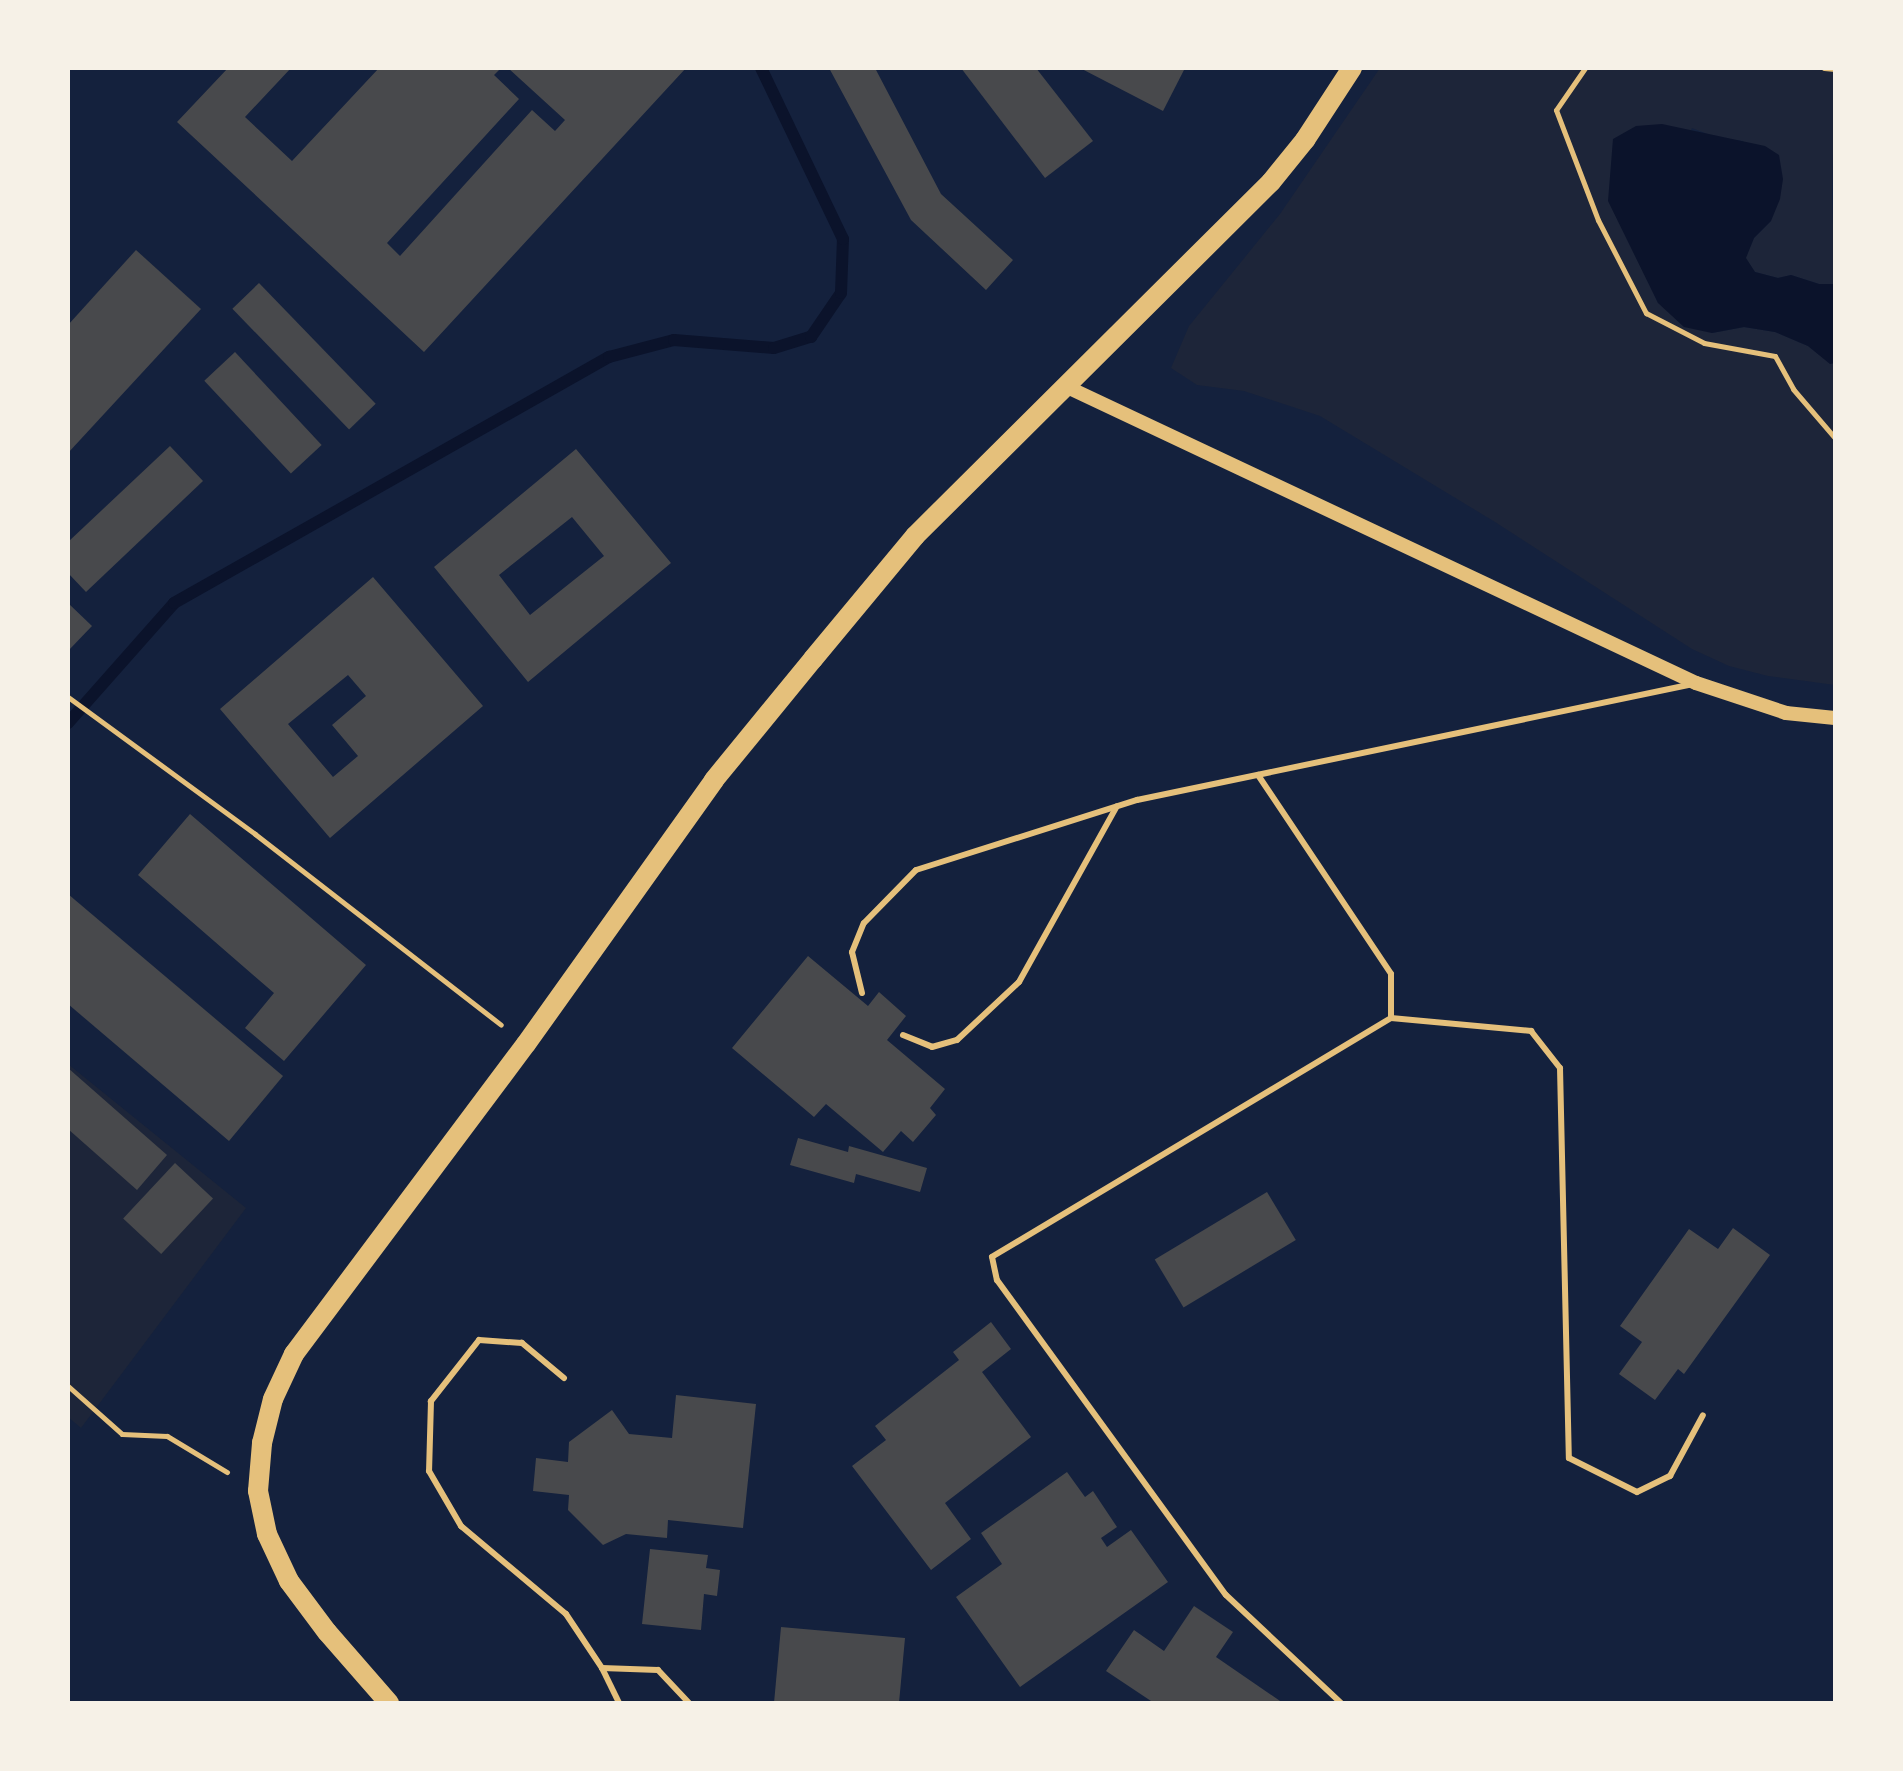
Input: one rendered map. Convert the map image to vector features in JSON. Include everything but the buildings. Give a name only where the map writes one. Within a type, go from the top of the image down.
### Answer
[{"type":"main road","points":[[389,1703],[327,1632],[289,1581],[267,1534],[258,1491],[262,1443],[273,1399],[294,1354],[526,1044],[714,780],[813,659],[915,536],[1271,182],[1305,140],[1352,68]]},
{"type":"street","points":[[1065,386],[1696,683],[1786,713],[1835,718]]},
{"type":"lane","points":[[862,993],[852,952],[864,923],[916,870],[1118,804],[1696,683]]},
{"type":"lane","points":[[1258,775],[1391,974],[1391,1018]]},
{"type":"lane","points":[[903,1035],[932,1047],[957,1040],[1019,982],[1118,804]]},
{"type":"lane","points":[[1341,1703],[1226,1595],[997,1280],[992,1257],[1391,1018],[1531,1031],[1560,1068],[1569,1458],[1637,1492],[1670,1476],[1703,1415]]},
{"type":"lane","points":[[564,1378],[522,1343],[479,1340],[431,1401],[429,1471],[461,1526],[566,1614],[602,1668],[619,1703]]},
{"type":"lane","points":[[602,1668],[658,1670],[689,1703]]},
{"type":"path","points":[[1585,68],[1556,110],[1598,220],[1646,313],[1704,343],[1775,356],[1793,389],[1835,438]]},
{"type":"path","points":[[1824,68],[1835,69]]},
{"type":"path","points":[[68,697],[136,745],[526,1044]]},
{"type":"path","points":[[68,1386],[122,1434],[167,1436],[258,1491]]},
{"type":"shaded area","points":[[1380,68],[1835,68],[1832,195],[1835,284],[1819,284],[1791,275],[1778,278],[1755,272],[1745,258],[1754,238],[1771,221],[1743,141],[1718,138],[1692,128],[1638,259],[1658,303],[1712,333],[1744,327],[1775,332],[1808,346],[1830,363],[1835,363],[1835,685],[1768,676],[1729,666],[1692,649],[1495,522],[1320,416],[1244,391],[1197,385],[1171,368],[1189,326],[1280,214]]},
{"type":"shaded area","points":[[1662,124],[1765,146],[1779,155],[1783,179],[1780,199],[1771,221],[1754,238],[1746,258],[1755,272],[1778,278],[1791,275],[1819,284],[1835,284],[1835,363],[1830,364],[1808,346],[1775,332],[1744,327],[1712,333],[1684,327],[1658,303],[1608,201],[1613,139],[1636,126]]},
{"type":"shaded area","points":[[68,1064],[246,1208],[81,1428],[68,1417]]},
{"type":"waterway","points":[[68,723],[174,603],[609,357],[674,340],[774,348],[811,337],[841,293],[843,239],[761,68]]}]
